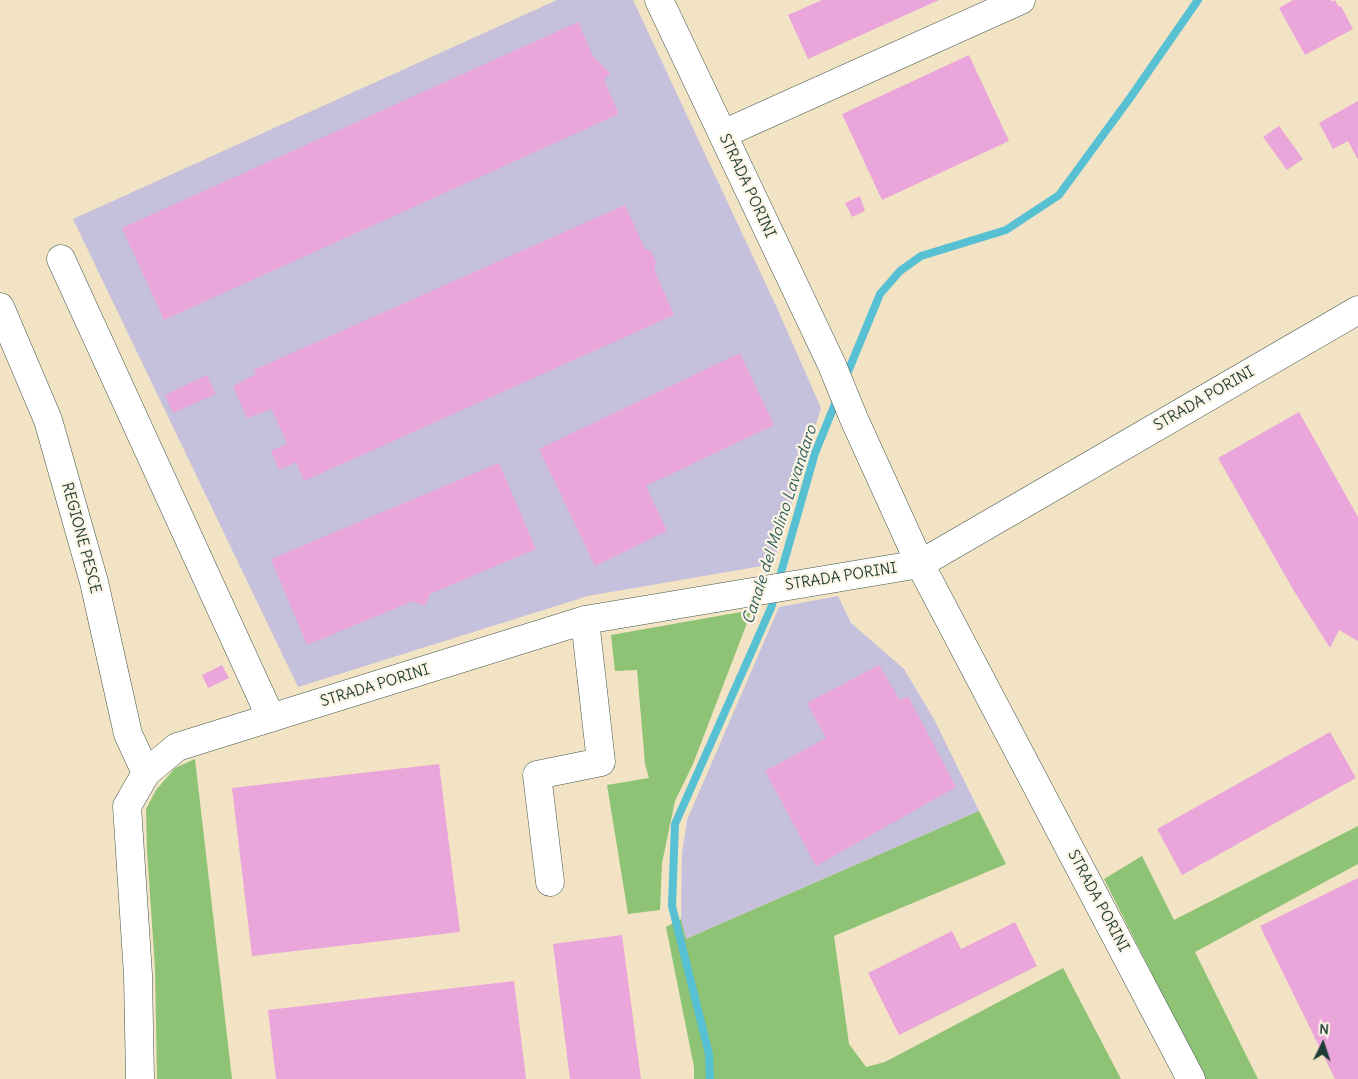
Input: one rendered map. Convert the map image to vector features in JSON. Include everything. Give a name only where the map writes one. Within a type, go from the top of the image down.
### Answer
[{"type":"street","name":"STRADA PORINI","points":[[659,0],[832,365],[854,419],[920,564],[1192,1079]]},
{"type":"street","points":[[723,134],[1020,0]]},
{"type":"street","points":[[61,260],[271,718]]},
{"type":"street","name":"REGIONE PESCE","points":[[0,307],[48,420],[94,582],[128,734],[146,773]]},
{"type":"street","name":"STRADA PORINI","points":[[140,1079],[138,975],[127,806],[146,773],[177,747],[586,620],[920,564],[1358,310]]},
{"type":"street","points":[[550,882],[537,775],[601,762],[586,620]]},
{"type":"shaded area","points":[[557,0],[633,0],[777,308],[821,408],[773,564],[588,596],[298,687],[73,219]]},
{"type":"shaded area","points":[[838,596],[851,623],[904,669],[934,719],[979,811],[686,939],[681,919],[682,853],[687,820],[779,607]]},
{"type":"green space","points":[[752,610],[693,764],[675,801],[662,863],[660,910],[628,914],[607,785],[649,778],[645,764],[637,670],[615,671],[611,635]]},
{"type":"green space","points":[[195,759],[232,1079],[157,1079],[155,968],[146,809],[156,790],[175,768]]},
{"type":"green space","points":[[979,811],[1006,864],[834,936],[849,1044],[866,1067],[885,1062],[1063,968],[1121,1079],[694,1079],[694,1067],[666,927],[681,919],[686,939]]},
{"type":"green space","points":[[1358,826],[1358,864],[1195,952],[1258,1079],[1205,1079],[1104,879],[1142,856],[1174,920]]},
{"type":"building","points":[[822,0],[939,0],[808,59],[788,15]]},
{"type":"building","points":[[1293,0],[1331,0],[1332,2],[1335,0],[1339,7],[1341,6],[1353,29],[1305,55],[1279,8]]},
{"type":"building","points":[[578,22],[593,56],[610,73],[604,80],[619,114],[164,320],[122,228]]},
{"type":"building","points":[[969,55],[1009,141],[882,200],[842,114]]},
{"type":"building","points":[[1358,101],[1358,160],[1348,141],[1333,149],[1319,123]]},
{"type":"building","points":[[1279,126],[1303,159],[1287,170],[1263,137]]},
{"type":"building","points":[[860,196],[865,211],[852,217],[845,203]]},
{"type":"building","points":[[625,205],[645,249],[651,251],[656,263],[654,269],[674,315],[304,481],[296,462],[279,470],[271,451],[287,444],[272,409],[247,418],[233,386],[256,374],[254,370]]},
{"type":"building","points":[[740,353],[774,425],[646,486],[667,531],[595,566],[539,449]]},
{"type":"building","points":[[207,375],[216,394],[173,413],[165,395]]},
{"type":"building","points":[[1299,412],[1358,517],[1358,641],[1339,630],[1330,648],[1294,591],[1218,458]]},
{"type":"building","points":[[499,463],[536,549],[430,594],[425,606],[413,601],[307,645],[271,559]]},
{"type":"building","points":[[222,665],[229,678],[208,688],[202,675]]},
{"type":"building","points":[[879,665],[900,700],[908,696],[956,787],[816,866],[765,771],[826,738],[807,703]]},
{"type":"building","points":[[1330,732],[1356,778],[1182,875],[1157,829]]},
{"type":"building","points":[[439,764],[460,932],[252,956],[232,788]]},
{"type":"building","points":[[1358,878],[1358,1079],[1335,1079],[1260,926]]},
{"type":"building","points":[[1015,922],[1037,966],[899,1035],[868,973],[952,931],[961,949]]},
{"type":"building","points":[[622,935],[641,1079],[570,1079],[553,944]]},
{"type":"building","points":[[514,981],[526,1079],[276,1079],[268,1010]]},
{"type":"waterway","name":"Canale del Molino Lavandaro","points":[[845,379],[880,294],[900,271],[921,256],[1006,230],[1059,195],[1130,98],[1198,0]]},
{"type":"waterway","name":"Canale del Molino Lavandaro","points":[[778,583],[815,453],[837,399]]},
{"type":"waterway","name":"Canale del Molino Lavandaro","points":[[710,1079],[709,1054],[672,906],[675,824],[771,608],[775,594]]}]
